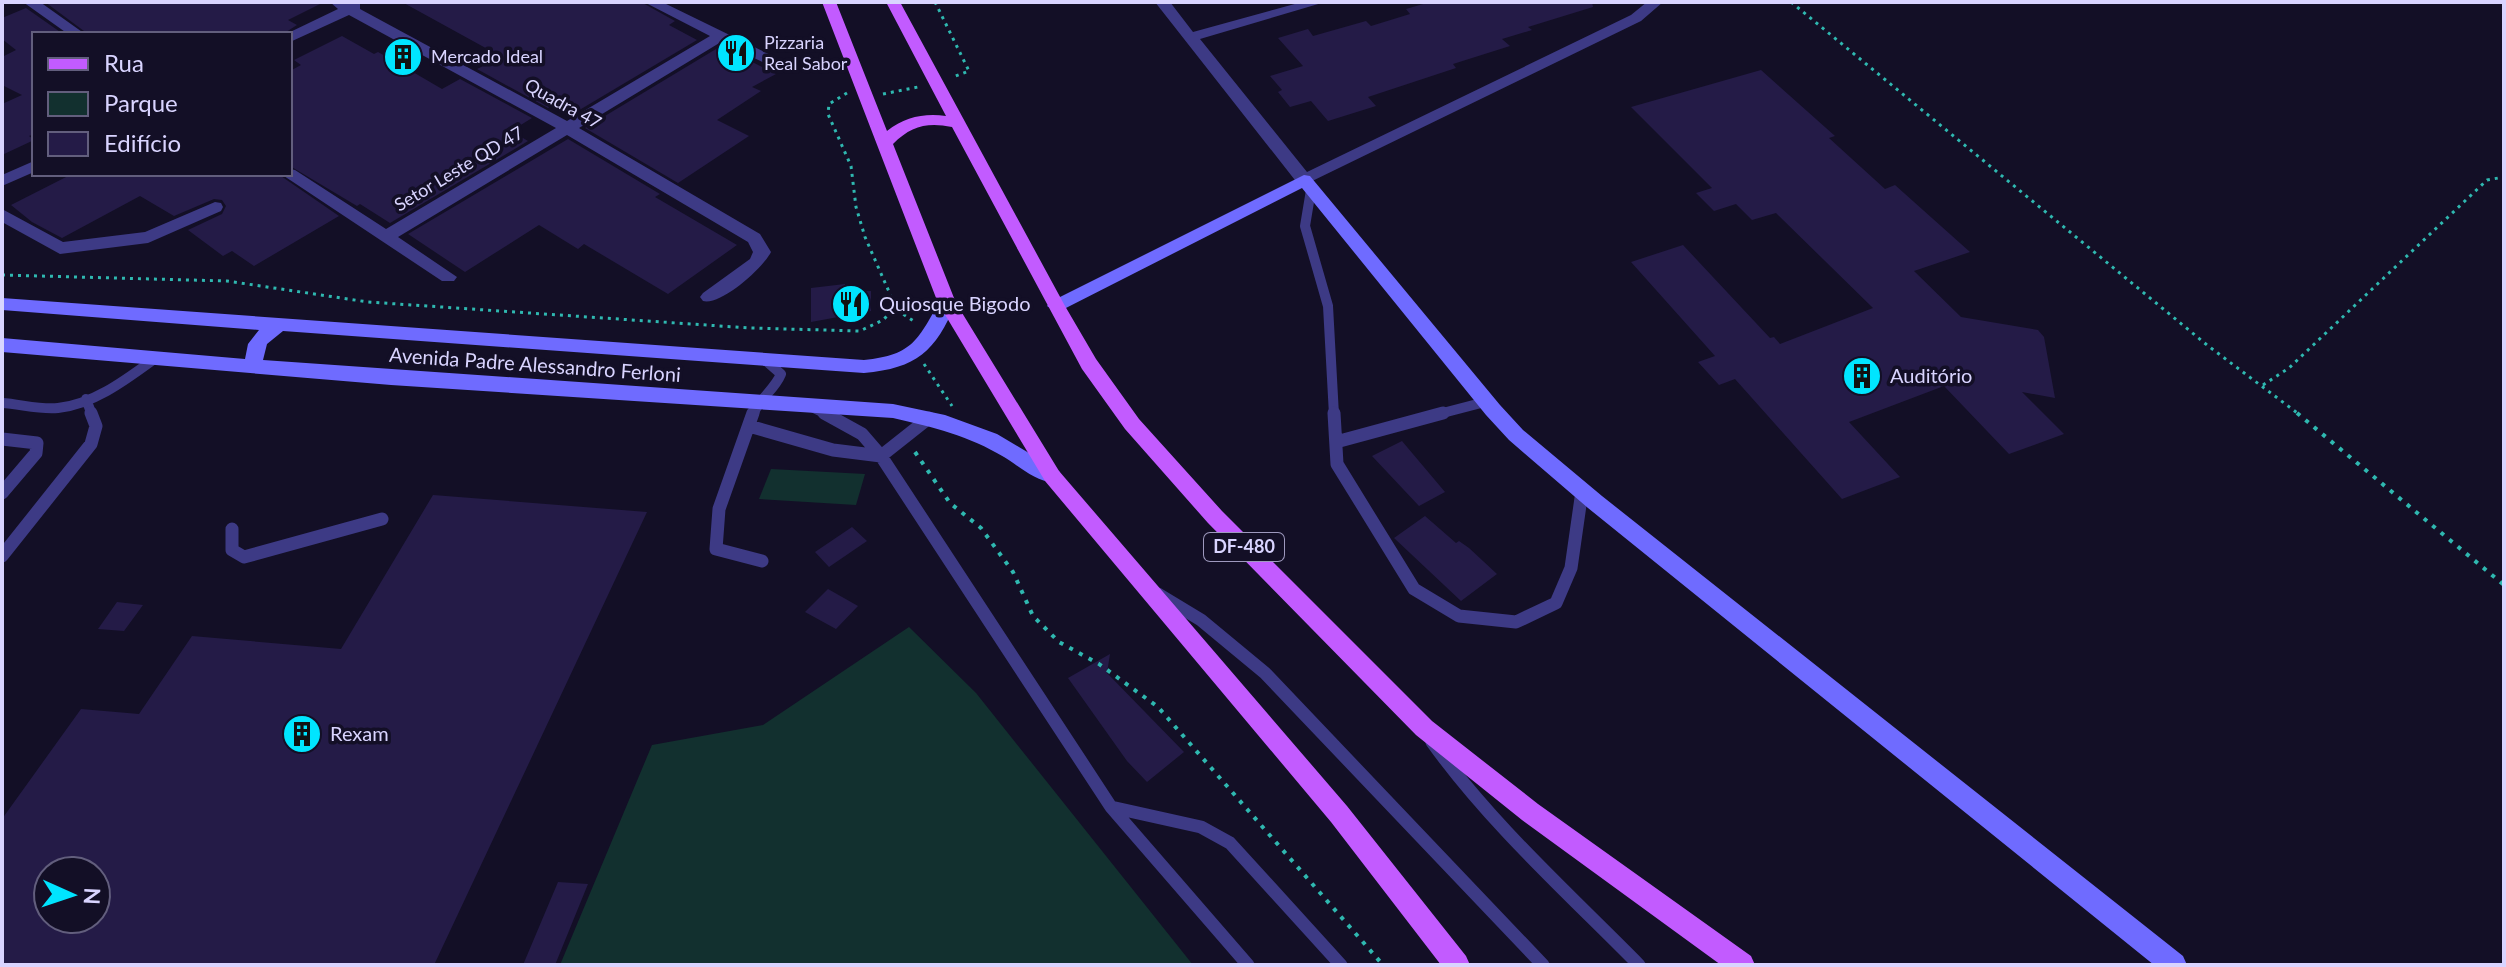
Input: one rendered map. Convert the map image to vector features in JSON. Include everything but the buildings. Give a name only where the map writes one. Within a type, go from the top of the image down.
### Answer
[{"type":"main road","points":[[829,2],[947,303],[1052,476],[1339,814],[1457,965]]},
{"type":"main road","name":"DF-480","points":[[893,2],[1056,306],[1089,364],[1132,424],[1215,517],[1424,728],[1530,812],[1742,965]]},
{"type":"main road","points":[[886,141],[895,130],[913,121],[937,118],[957,123]]},
{"type":"main road","points":[[1056,306],[1308,185],[1485,402],[1516,435],[2174,965]]},
{"type":"main road","name":"Avenida Padre Alessandro Ferloni","points":[[2,304],[844,367],[894,363],[912,356],[927,345],[947,303]]},
{"type":"main road","points":[[254,364],[257,342],[282,324]]},
{"type":"main road","name":"Avenida Padre Alessandro Ferloni","points":[[2,345],[391,378],[893,411],[929,418],[990,439],[1052,476]]},
{"type":"street","points":[[30,2],[75,32]]},
{"type":"street","points":[[651,2],[778,64]]},
{"type":"street","points":[[1162,2],[1308,185],[1636,18],[1656,2]]},
{"type":"street","points":[[1191,37],[1318,2]]},
{"type":"street","points":[[292,37],[349,4]]},
{"type":"street","name":"Quadra 47","points":[[349,4],[754,238],[762,252],[757,263],[709,297]]},
{"type":"street","name":"Setor Leste QD 47","points":[[385,237],[719,37]]},
{"type":"street","points":[[2,181],[32,167]]},
{"type":"street","name":"Setor Leste QD 47","points":[[292,176],[448,277]]},
{"type":"street","points":[[2,215],[60,248],[148,237],[215,207]]},
{"type":"lane","points":[[1308,185],[1305,226],[1328,306],[1337,464],[1414,589],[1459,616],[1516,622],[1556,603],[1571,568],[1582,491]]},
{"type":"lane","points":[[2,403],[58,408],[118,384],[157,357]]},
{"type":"lane","points":[[762,561],[716,549],[719,509],[758,402],[780,382],[781,374],[777,367],[765,360]]},
{"type":"lane","points":[[2,556],[91,444],[96,426],[86,399]]},
{"type":"lane","points":[[1336,442],[1485,402]]},
{"type":"lane","points":[[807,404],[862,434],[881,456],[1111,807],[1248,965]]},
{"type":"lane","points":[[749,426],[833,450],[881,456],[929,418]]},
{"type":"lane","points":[[2,439],[37,443],[36,453],[2,493]]},
{"type":"lane","points":[[232,529],[232,550],[244,557],[382,519]]},
{"type":"lane","points":[[1145,587],[1201,620],[1265,673],[1543,965]]},
{"type":"lane","points":[[1424,728],[1453,771],[1519,844],[1639,965]]},
{"type":"lane","points":[[1111,807],[1201,827],[1230,843],[1341,965]]},
{"type":"path","points":[[1791,2],[2504,585]]},
{"type":"path","points":[[2263,385],[2289,368],[2487,180],[2504,177]]},
{"type":"path","points":[[2,275],[227,281],[368,302],[750,328],[860,331],[883,320],[890,313],[891,297]]},
{"type":"path","points":[[904,437],[950,503],[981,528],[1013,572],[1033,616],[1059,642],[1099,664],[1158,707],[1383,965]]},
{"type":"green space","points":[[771,469],[865,474],[856,505],[759,499]]},
{"type":"green space","points":[[909,627],[976,693],[1193,965],[560,965],[652,745],[763,725]]},
{"type":"place","name":"Pizzaria Real Sabor","points":[[736,53]]},
{"type":"place","name":"Mercado Ideal","points":[[403,57]]},
{"type":"place","name":"Quiosque Bigodo","points":[[851,304]]},
{"type":"place","name":"Auditório","points":[[1862,376]]},
{"type":"place","name":"Rexam","points":[[302,734]]}]
